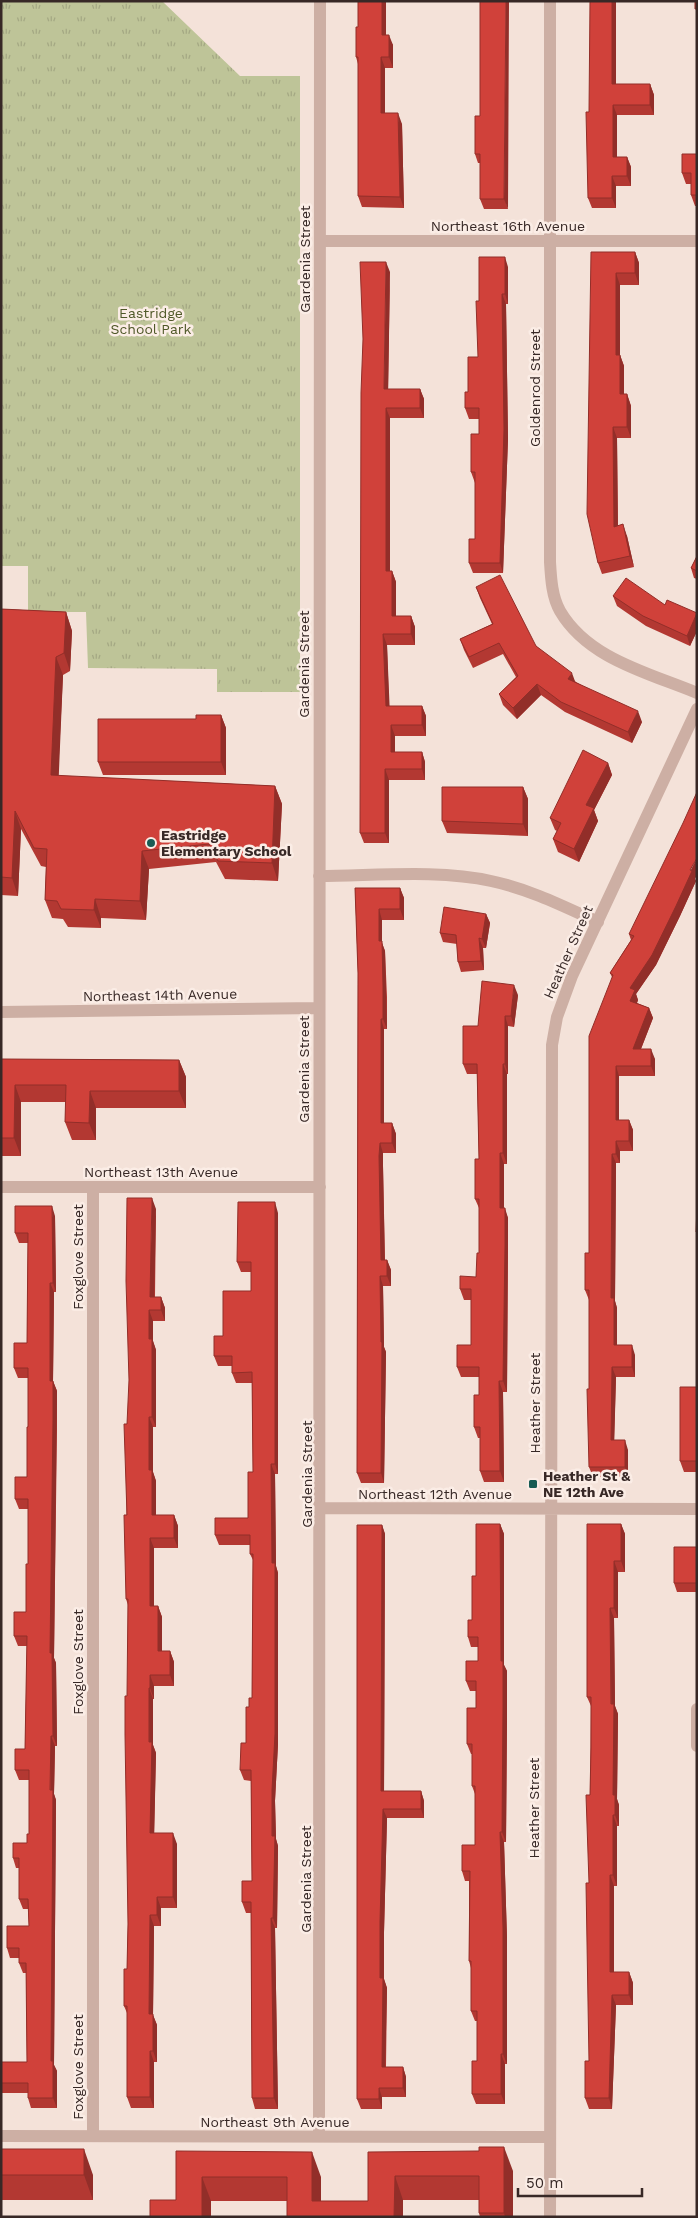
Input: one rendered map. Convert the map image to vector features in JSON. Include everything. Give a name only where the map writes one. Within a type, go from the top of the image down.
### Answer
[{"type":"street","name":"Gardenia Street","points":[[319,2136],[322,1508],[319,1008],[320,1]]},
{"type":"street","name":"Goldenrod Street","points":[[550,1],[550,562],[552,589],[560,610],[583,639],[606,655],[697,693]]},
{"type":"street","name":"Northeast 16th Avenue","points":[[320,241],[697,241]]},
{"type":"street","name":"Heather Street","points":[[550,2217],[549,1509],[552,1045],[557,1017],[565,994],[697,710]]},
{"type":"street","points":[[319,876],[450,876],[490,880],[541,896],[598,922]]},
{"type":"street","name":"Northeast 14th Avenue","points":[[1,1012],[319,1008]]},
{"type":"street","name":"Northeast 13th Avenue","points":[[1,1187],[320,1187]]},
{"type":"street","name":"Foxglove Street","points":[[93,1187],[93,2136]]},
{"type":"street","name":"Northeast 12th Avenue","points":[[322,1508],[697,1508]]},
{"type":"street","points":[[697,1709],[697,1746]]},
{"type":"street","name":"Northeast 9th Avenue","points":[[1,2136],[550,2137]]},
{"type":"green space","name":"Eastridge School Park","points":[[1,1],[162,1],[240,76],[300,76],[300,692],[217,692],[217,669],[88,668],[86,612],[28,612],[28,566],[1,566]]},
{"type":"building","points":[[358,1],[382,1],[382,35],[389,35],[389,57],[381,57],[381,113],[398,113],[400,197],[358,196],[358,57],[356,57],[356,27],[358,27]]},
{"type":"building","points":[[480,1],[506,1],[504,199],[480,199],[480,154],[475,154],[475,116],[480,116]]},
{"type":"building","points":[[590,1],[612,1],[612,84],[650,84],[650,105],[613,105],[613,157],[627,157],[627,176],[612,176],[612,198],[588,198],[586,112],[589,112]]},
{"type":"building","points":[[695,1],[697,1],[697,9],[695,9]]},
{"type":"building","points":[[682,154],[697,154],[697,195],[691,195],[691,173],[682,173]]},
{"type":"building","points":[[591,252],[635,252],[635,273],[616,273],[616,355],[620,355],[620,394],[627,394],[627,427],[613,427],[614,527],[623,524],[630,556],[598,563],[587,514]]},
{"type":"building","points":[[479,257],[505,257],[505,294],[502,294],[504,429],[500,563],[469,563],[469,539],[475,539],[475,472],[471,472],[471,434],[479,434],[479,408],[465,408],[465,392],[468,392],[468,357],[478,357],[476,301],[479,301]]},
{"type":"building","points":[[360,262],[386,262],[384,389],[420,389],[420,408],[386,408],[386,571],[392,571],[392,616],[411,616],[411,634],[383,634],[386,706],[422,706],[422,725],[391,725],[391,752],[422,752],[422,769],[385,769],[385,833],[360,833],[361,393],[363,339]]},
{"type":"building","points":[[697,556],[697,571],[691,568]]},
{"type":"building","points":[[500,575],[536,646],[572,673],[568,679],[638,711],[628,732],[561,702],[537,684],[513,708],[499,694],[518,676],[499,643],[469,657],[460,639],[493,624],[476,587]]},
{"type":"building","points":[[626,578],[665,605],[667,600],[697,613],[687,636],[643,616],[613,596]]},
{"type":"building","points":[[1,609],[66,612],[64,653],[56,657],[51,775],[275,786],[272,863],[218,861],[209,844],[142,851],[140,901],[95,899],[94,910],[61,909],[57,901],[45,900],[47,849],[34,848],[15,811],[12,878],[1,877]]},
{"type":"building","points":[[196,715],[221,715],[221,762],[98,762],[98,719],[196,719]]},
{"type":"building","points":[[583,750],[608,763],[586,805],[594,808],[574,849],[553,839],[561,823],[550,818]]},
{"type":"building","points":[[442,787],[523,787],[523,824],[442,821]]},
{"type":"building","points":[[697,792],[697,858],[652,955],[630,988],[635,990],[630,1001],[649,1008],[633,1049],[651,1049],[651,1066],[616,1066],[616,1120],[629,1120],[629,1141],[616,1141],[616,1154],[612,1154],[611,1298],[614,1298],[614,1345],[632,1345],[632,1367],[612,1367],[611,1440],[625,1440],[625,1467],[589,1467],[587,1389],[589,1389],[589,1290],[585,1290],[585,1253],[589,1253],[589,1036],[613,975],[610,973],[634,936],[629,934]]},
{"type":"building","points":[[355,888],[400,888],[400,909],[379,909],[379,941],[382,941],[383,986],[383,1019],[381,1019],[381,1123],[392,1123],[392,1143],[380,1143],[379,1156],[381,1260],[387,1260],[387,1276],[380,1276],[382,1342],[381,1473],[357,1473],[358,973]]},
{"type":"building","points":[[444,907],[486,914],[482,939],[479,938],[481,961],[458,962],[456,935],[440,933]]},
{"type":"building","points":[[482,981],[514,985],[511,1016],[505,1016],[503,1153],[500,1153],[500,1208],[505,1208],[505,1246],[503,1381],[499,1381],[500,1471],[480,1471],[480,1427],[474,1427],[474,1395],[479,1395],[479,1367],[457,1367],[457,1345],[471,1345],[471,1289],[460,1289],[460,1276],[476,1277],[477,1253],[479,1253],[479,1199],[475,1199],[475,1159],[479,1159],[477,1064],[463,1064],[463,1026],[478,1026]]},
{"type":"building","points":[[1,1059],[179,1060],[179,1091],[90,1091],[89,1123],[65,1122],[66,1085],[15,1085],[14,1138],[1,1138]]},
{"type":"building","points":[[127,1198],[152,1198],[150,1297],[161,1297],[161,1310],[149,1310],[149,1339],[152,1339],[152,1417],[149,1417],[149,1470],[152,1470],[152,1515],[174,1515],[174,1538],[150,1538],[150,1606],[158,1606],[158,1651],[170,1651],[170,1675],[150,1675],[149,1742],[152,1742],[150,1833],[173,1833],[173,1897],[157,1897],[157,1915],[150,1915],[149,2014],[153,2014],[153,2051],[150,2051],[150,2097],[127,2097],[127,2006],[124,2006],[124,1969],[127,1969],[128,1924],[125,1696],[127,1696],[128,1599],[126,1599],[124,1515],[127,1515],[124,1424],[127,1424],[129,1380],[126,1281]]},
{"type":"building","points":[[238,1202],[275,1202],[275,1464],[271,1464],[272,1563],[275,1563],[275,1734],[272,1790],[272,1836],[275,1836],[273,1918],[271,1918],[274,2098],[252,2098],[251,1902],[242,1902],[242,1881],[252,1881],[251,1770],[240,1770],[241,1743],[246,1743],[246,1707],[249,1707],[249,1698],[252,1698],[253,1554],[250,1554],[250,1535],[215,1535],[215,1518],[248,1518],[248,1472],[253,1472],[252,1372],[232,1373],[232,1356],[214,1356],[214,1336],[223,1336],[223,1291],[251,1291],[251,1262],[237,1262]]},
{"type":"building","points":[[15,1206],[52,1206],[53,1283],[50,1283],[50,1381],[53,1381],[53,1420],[50,1653],[52,1653],[53,1736],[51,1736],[50,1790],[53,1790],[51,2061],[53,2061],[53,2098],[28,2098],[28,2083],[1,2083],[1,2062],[27,2062],[26,1963],[19,1963],[19,1948],[7,1948],[7,1926],[29,1926],[28,1899],[19,1899],[19,1858],[13,1858],[13,1843],[27,1843],[27,1834],[29,1834],[29,1770],[15,1770],[15,1749],[25,1749],[27,1636],[14,1636],[14,1612],[26,1612],[28,1499],[15,1499],[15,1477],[27,1477],[28,1368],[14,1368],[14,1343],[27,1343],[28,1233],[15,1233]]},
{"type":"building","points":[[680,1387],[697,1387],[697,1461],[680,1461]]},
{"type":"building","points":[[476,1524],[500,1524],[501,1661],[503,1661],[502,1832],[500,1832],[503,1928],[503,2054],[501,2054],[501,2094],[472,2094],[472,2061],[477,2061],[477,2011],[471,2011],[471,1961],[469,1961],[470,1871],[462,1871],[462,1845],[475,1845],[475,1786],[472,1786],[472,1744],[467,1744],[467,1708],[476,1708],[476,1681],[466,1681],[466,1661],[478,1661],[478,1637],[468,1637],[468,1620],[472,1620],[472,1576],[476,1576]]},
{"type":"building","points":[[587,1524],[621,1524],[621,1561],[614,1561],[614,1608],[610,1608],[611,1704],[614,1704],[613,1795],[615,1795],[615,1815],[613,1815],[613,1875],[610,1875],[610,1972],[629,1972],[629,1995],[612,1995],[609,2098],[585,2098],[585,2061],[589,2061],[586,1883],[589,1883],[586,1795],[590,1795],[591,1748],[591,1697],[587,1697]]},
{"type":"building","points":[[357,1525],[382,1525],[381,1791],[421,1791],[421,1809],[383,1809],[380,1922],[380,1978],[383,1978],[382,2067],[403,2067],[403,2088],[379,2088],[379,2099],[357,2099]]},
{"type":"building","points":[[674,1547],[697,1547],[697,1583],[674,1583]]},
{"type":"building","points":[[479,2147],[504,2147],[504,2213],[479,2213],[479,2176],[395,2176],[394,2217],[287,2217],[287,2177],[202,2177],[202,2217],[150,2217],[150,2200],[176,2200],[176,2151],[312,2152],[312,2201],[368,2201],[368,2152],[479,2151]]},
{"type":"building","points":[[1,2149],[84,2149],[84,2175],[1,2175]]},
{"type":"place","name":"Eastridge Elementary School","points":[[151,843]]},
{"type":"place","name":"Heather St & NE 12th Ave","points":[[533,1484]]}]
